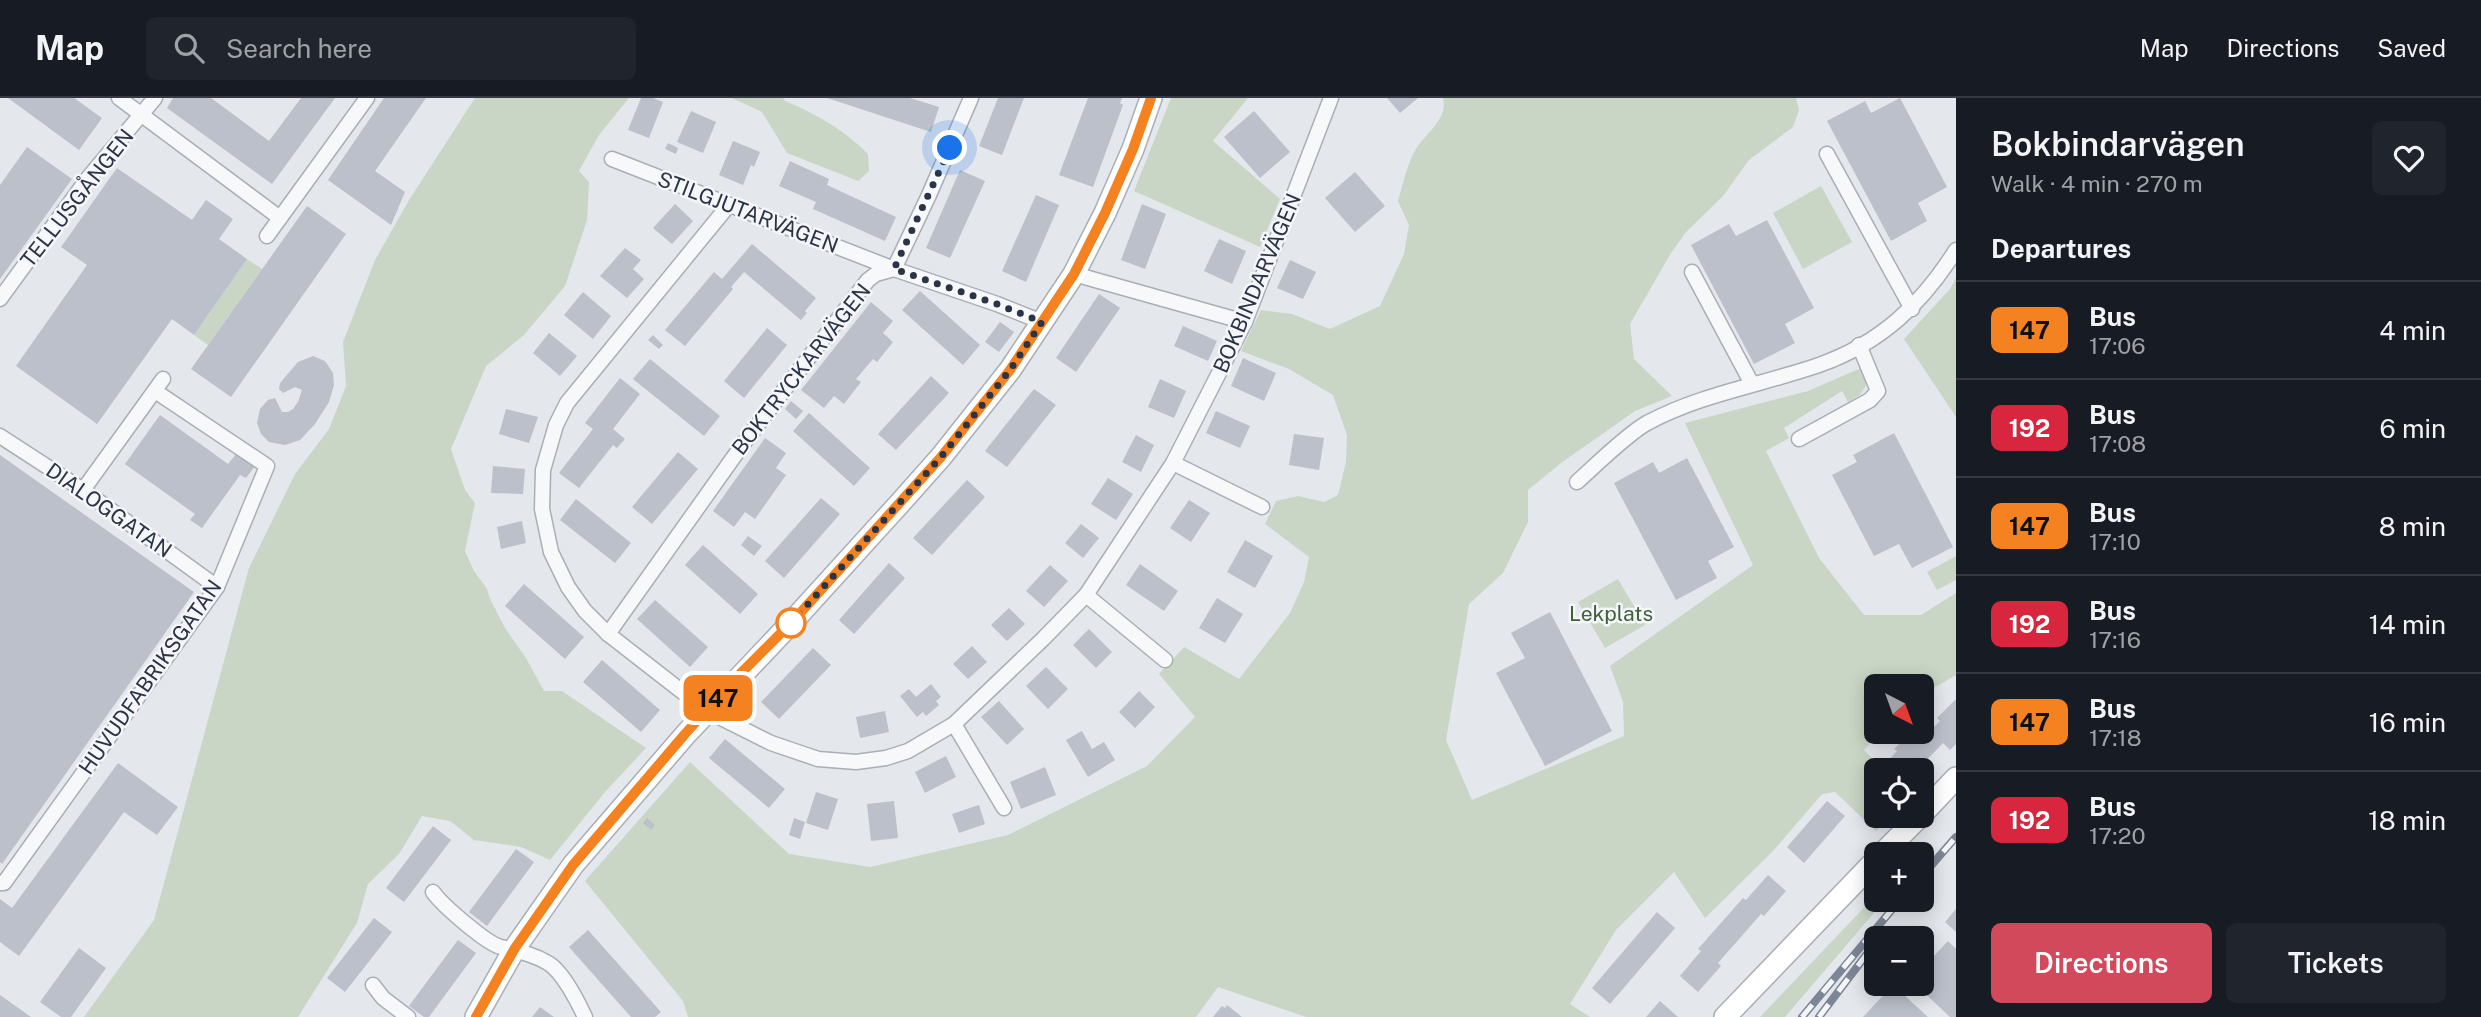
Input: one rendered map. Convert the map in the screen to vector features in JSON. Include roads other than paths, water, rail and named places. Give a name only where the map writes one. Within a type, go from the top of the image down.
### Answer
[{"type":"street","points":[[119,98],[280,218]]},
{"type":"street","name":"TELLUSGÅNGEN","points":[[0,299],[88,178],[155,98]]},
{"type":"street","points":[[267,236],[367,98]]},
{"type":"street","name":"BOKTRYCKARVÄGEN","points":[[608,634],[743,444],[868,280],[876,274],[894,269],[971,98]]},
{"type":"street","points":[[476,1017],[515,948],[573,865],[707,711],[792,622],[941,457],[997,387],[1074,274],[1133,149],[1151,98]]},
{"type":"street","name":"BOKBINDARVÄGEN","points":[[728,206],[567,403],[556,425],[543,470],[542,509],[551,552],[568,587],[585,611],[608,634],[707,711],[771,743],[818,759],[856,762],[886,758],[908,751],[954,724],[1086,595],[1173,463],[1245,322],[1331,98]]},
{"type":"street","points":[[1827,154],[1912,309]]},
{"type":"street","name":"STILGJUTARVÄGEN","points":[[612,159],[894,269],[1042,322]]},
{"type":"street","points":[[1577,482],[1644,425],[1692,402],[1821,364],[1886,330],[1912,309],[1956,250]]},
{"type":"street","points":[[1692,272],[1752,384]]},
{"type":"street","points":[[1074,274],[1245,322]]},
{"type":"street","points":[[1799,439],[1870,400],[1878,391],[1859,345]]},
{"type":"street","name":"HUVUDFABRIKSGATAN","points":[[2,883],[217,587],[267,466],[160,385],[83,490]]},
{"type":"street","name":"DIALOGGATAN","points":[[0,436],[83,490],[217,587]]},
{"type":"street","points":[[1173,463],[1262,507]]},
{"type":"street","points":[[1086,595],[1165,660]]},
{"type":"street","points":[[954,724],[1004,808]]},
{"type":"street","points":[[1934,801],[1956,778]]},
{"type":"street","points":[[1894,842],[1908,828]]},
{"type":"street","points":[[1725,1017],[1864,872]]},
{"type":"street","points":[[433,892],[442,904],[499,947],[515,948],[551,964],[576,998],[585,1017]]},
{"type":"street","points":[[373,985],[383,998],[408,1017]]},
{"type":"railway","points":[[1934,862],[1956,837]]},
{"type":"railway","points":[[1802,1017],[1890,912]]},
{"type":"railway","points":[[1819,1017],[1864,958]]},
{"type":"park label","name":"Lekplats","points":[[1611,613]]}]
